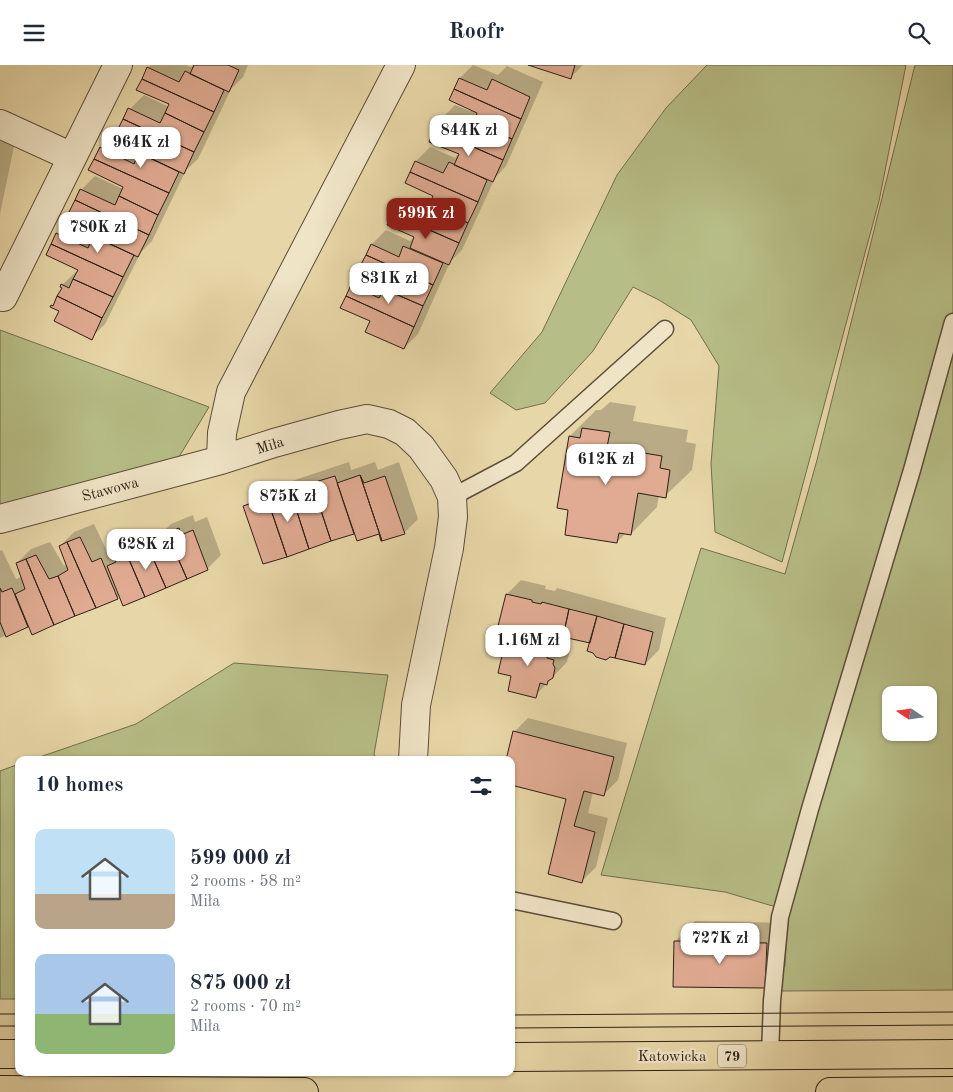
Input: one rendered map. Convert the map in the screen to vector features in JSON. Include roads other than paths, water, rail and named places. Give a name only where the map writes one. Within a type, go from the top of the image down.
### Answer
[{"type":"main road","points":[[0,1054],[15,1054]]},
{"type":"main road","name":"Katowicka","points":[[515,1057],[953,1054]]},
{"type":"main road","points":[[0,1090],[304,1092]]},
{"type":"main road","points":[[830,1092],[953,1091]]},
{"type":"street","points":[[3,297],[118,65]]},
{"type":"street","points":[[221,460],[222,433],[231,392],[401,65]]},
{"type":"street","points":[[0,124],[72,157]]},
{"type":"street","name":"Miła","points":[[221,460],[274,443],[367,419],[379,421],[405,433],[421,447],[444,479],[452,497],[453,517],[449,548],[416,705],[413,756]]},
{"type":"street","name":"Stawowa","points":[[0,519],[221,460]]},
{"type":"lane","points":[[770,1055],[772,1001],[780,917],[812,800],[912,470],[953,322]]},
{"type":"lane","points":[[452,497],[516,463],[665,329]]},
{"type":"lane","points":[[515,901],[613,921]]},
{"type":"tram line","points":[[515,1015],[953,1012]]},
{"type":"tram line","points":[[0,1014],[15,1014]]},
{"type":"tram line","points":[[515,1028],[953,1025]]},
{"type":"tram line","points":[[0,1026],[15,1026]]}]
